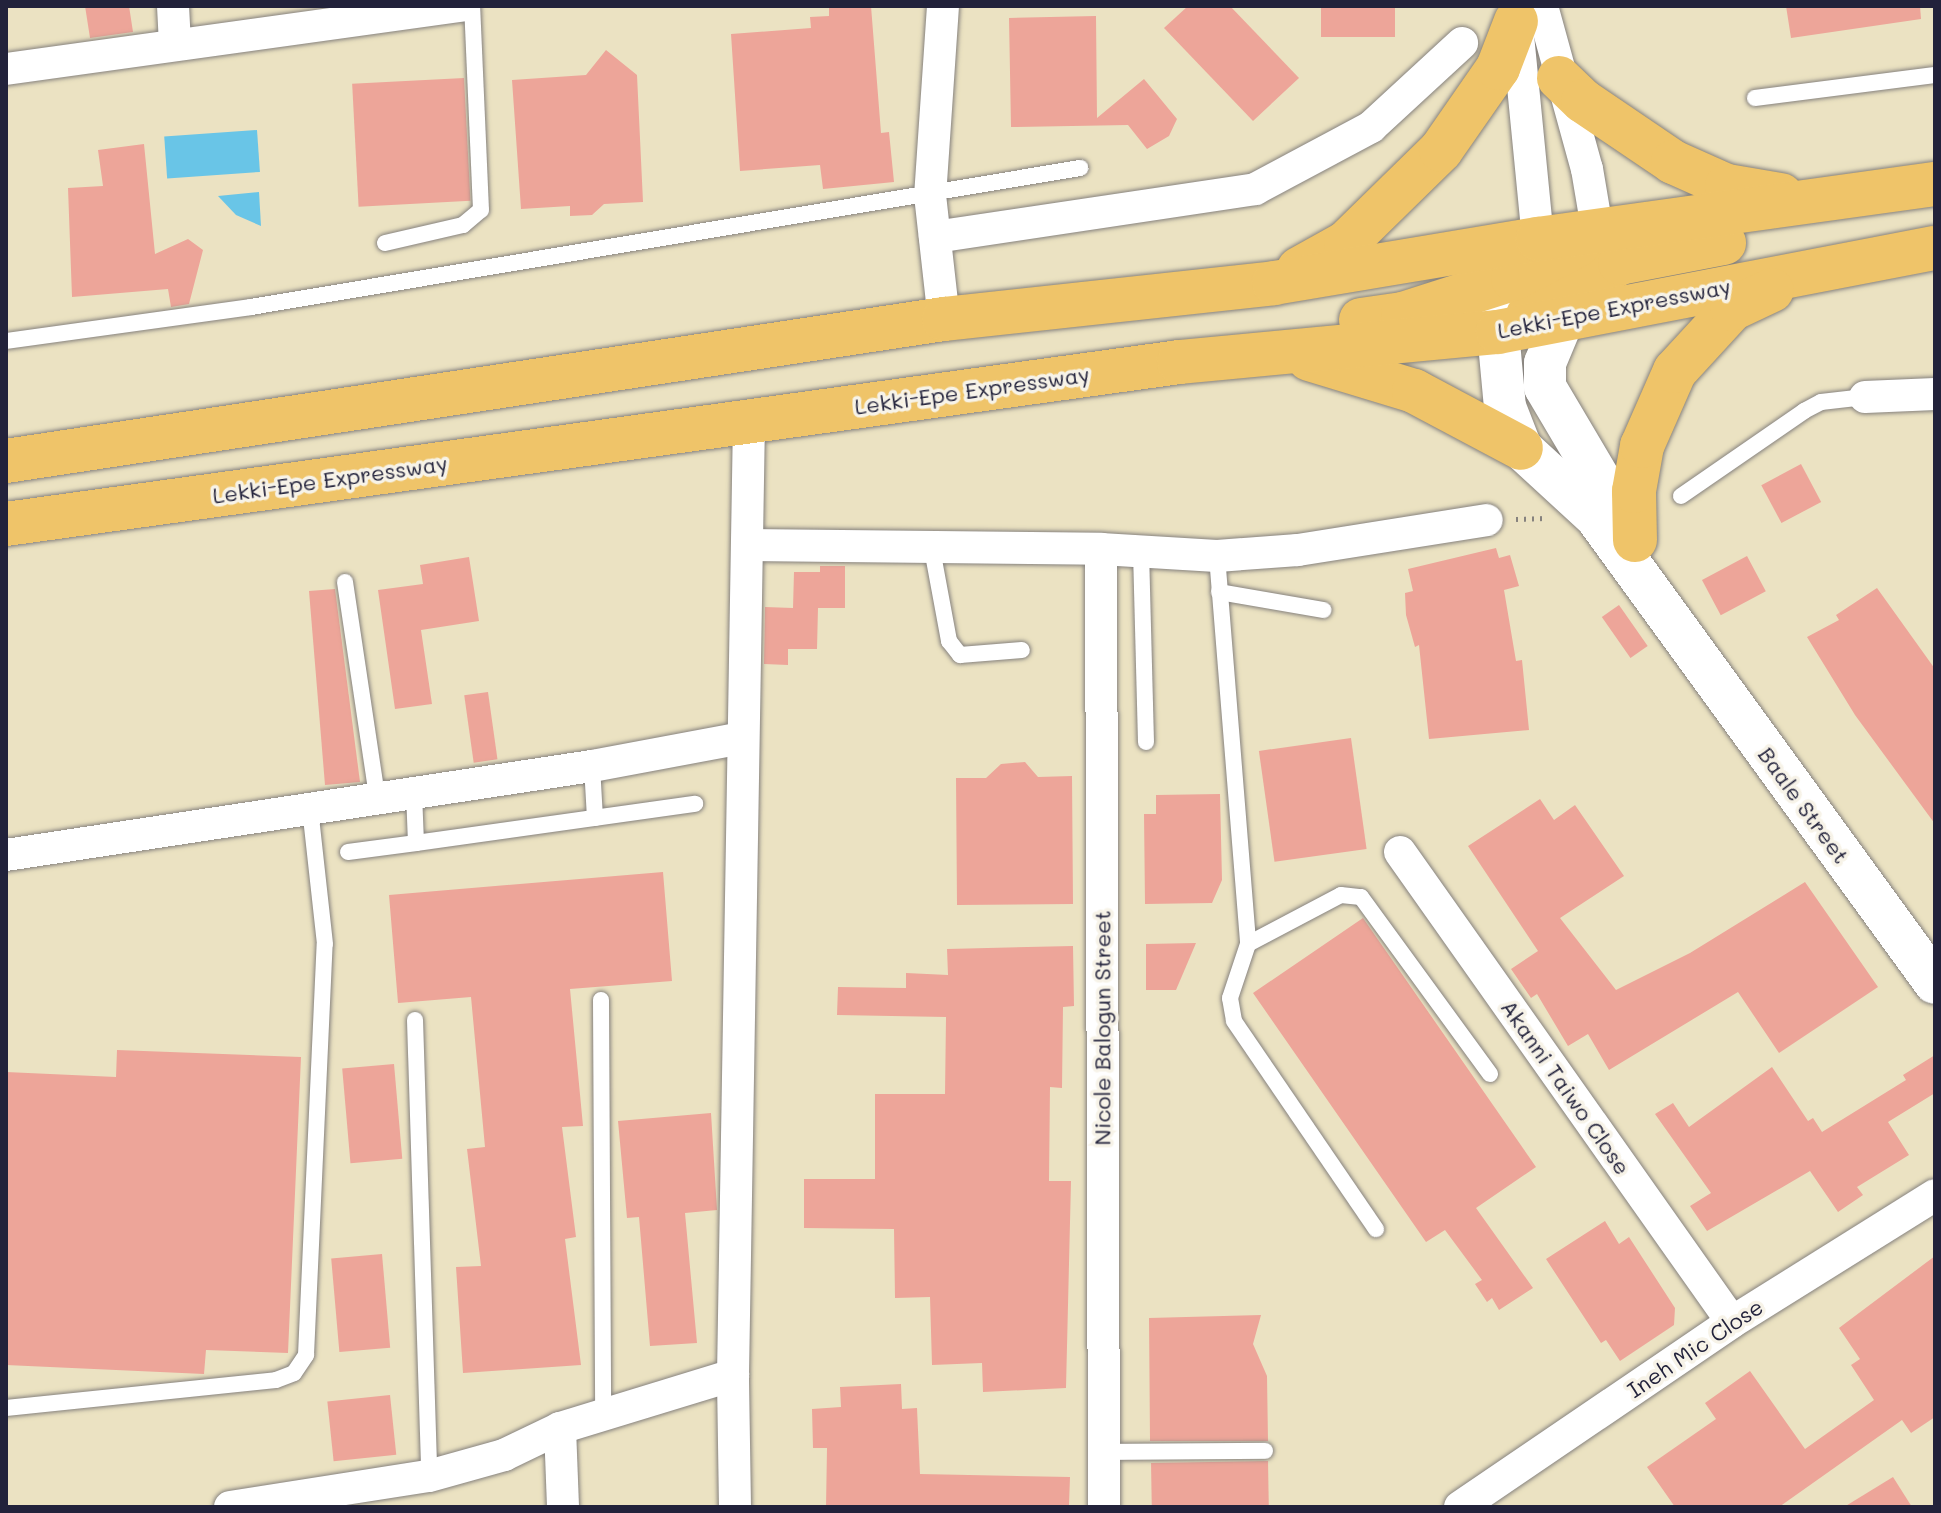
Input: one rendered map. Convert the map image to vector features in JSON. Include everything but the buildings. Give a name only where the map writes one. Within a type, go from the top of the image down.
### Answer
[{"type":"highway","points":[[1274,283],[1346,243],[1431,162],[1474,109],[1525,11]]},
{"type":"highway","points":[[1559,78],[1583,101],[1673,162],[1727,186],[1788,196],[1859,196]]},
{"type":"highway","points":[[6,461],[944,319],[1274,283],[1538,239],[1598,234],[1935,184]]},
{"type":"highway","points":[[1498,332],[1569,303],[1620,263],[1935,207]]},
{"type":"highway","points":[[1003,386],[1052,362],[1403,314],[1513,279],[1598,234]]},
{"type":"highway","name":"Lekki-Epe Expressway","points":[[1569,303],[1935,248]]},
{"type":"highway","points":[[1635,540],[1634,491],[1642,446],[1675,371],[1701,338],[1732,309],[1788,282],[1884,255]]},
{"type":"highway","name":"Lekki-Epe Expressway","points":[[6,524],[1179,362],[1498,332]]},
{"type":"highway","points":[[1179,362],[1295,356],[1362,373],[1414,391],[1521,448]]},
{"type":"street","points":[[173,6],[175,45]]},
{"type":"street","points":[[6,69],[175,45],[340,14],[462,6]]},
{"type":"street","points":[[943,6],[930,195],[944,319]]},
{"type":"street","points":[[1525,11],[1559,78],[1587,169],[1598,234],[1545,363],[1545,387],[1635,540],[1674,627]]},
{"type":"street","points":[[1525,11],[1538,239],[1513,279],[1498,332],[1505,407],[1521,448],[1596,517],[1674,627]]},
{"type":"street","points":[[935,237],[1255,189],[1371,127],[1462,43]]},
{"type":"street","points":[[1865,397],[1935,394]]},
{"type":"street","points":[[735,1507],[733,1375],[749,421]]},
{"type":"street","points":[[747,545],[1101,549],[1217,556],[1298,550],[1487,520]]},
{"type":"street","name":"Nicole Balogun Street","points":[[1101,549],[1104,1507]]},
{"type":"street","name":"Baale Street","points":[[1674,627],[1935,983]]},
{"type":"street","points":[[6,855],[592,766],[742,738]]},
{"type":"street","name":"Akanni Taiwo Close","points":[[1400,852],[1732,1322]]},
{"type":"street","name":"Ineh Mic Close","points":[[1460,1507],[1732,1322],[1935,1195]]},
{"type":"street","points":[[230,1507],[429,1476],[504,1455],[560,1428],[733,1375]]},
{"type":"street","points":[[560,1428],[563,1507]]},
{"type":"lane","points":[[385,243],[463,225],[481,210],[472,6]]},
{"type":"lane","points":[[1755,98],[1935,75]]},
{"type":"lane","points":[[6,341],[266,304],[1080,168]]},
{"type":"lane","points":[[1681,496],[1804,411],[1821,402],[1865,397]]},
{"type":"lane","points":[[932,549],[949,641],[960,655],[1022,650]]},
{"type":"lane","points":[[1141,551],[1146,742]]},
{"type":"lane","points":[[1217,556],[1248,944],[1230,998],[1234,1021],[1376,1229]]},
{"type":"lane","points":[[345,582],[377,797]]},
{"type":"lane","points":[[1219,592],[1323,610]]},
{"type":"lane","points":[[592,766],[595,818]]},
{"type":"lane","points":[[414,793],[416,843]]},
{"type":"lane","points":[[348,852],[695,804]]},
{"type":"lane","points":[[6,1408],[276,1380],[294,1373],[306,1355],[325,944],[310,809]]},
{"type":"lane","points":[[1248,944],[1341,895],[1361,897],[1490,1074]]},
{"type":"lane","points":[[601,1000],[603,1414]]},
{"type":"lane","points":[[415,1020],[429,1476]]},
{"type":"lane","points":[[1104,1452],[1265,1451]]},
{"type":"path","points":[[1487,520],[1596,517]]},
{"type":"water","points":[[257,130],[260,172],[167,178],[164,136]]},
{"type":"water","points":[[259,192],[261,226],[236,215],[218,196]]}]
